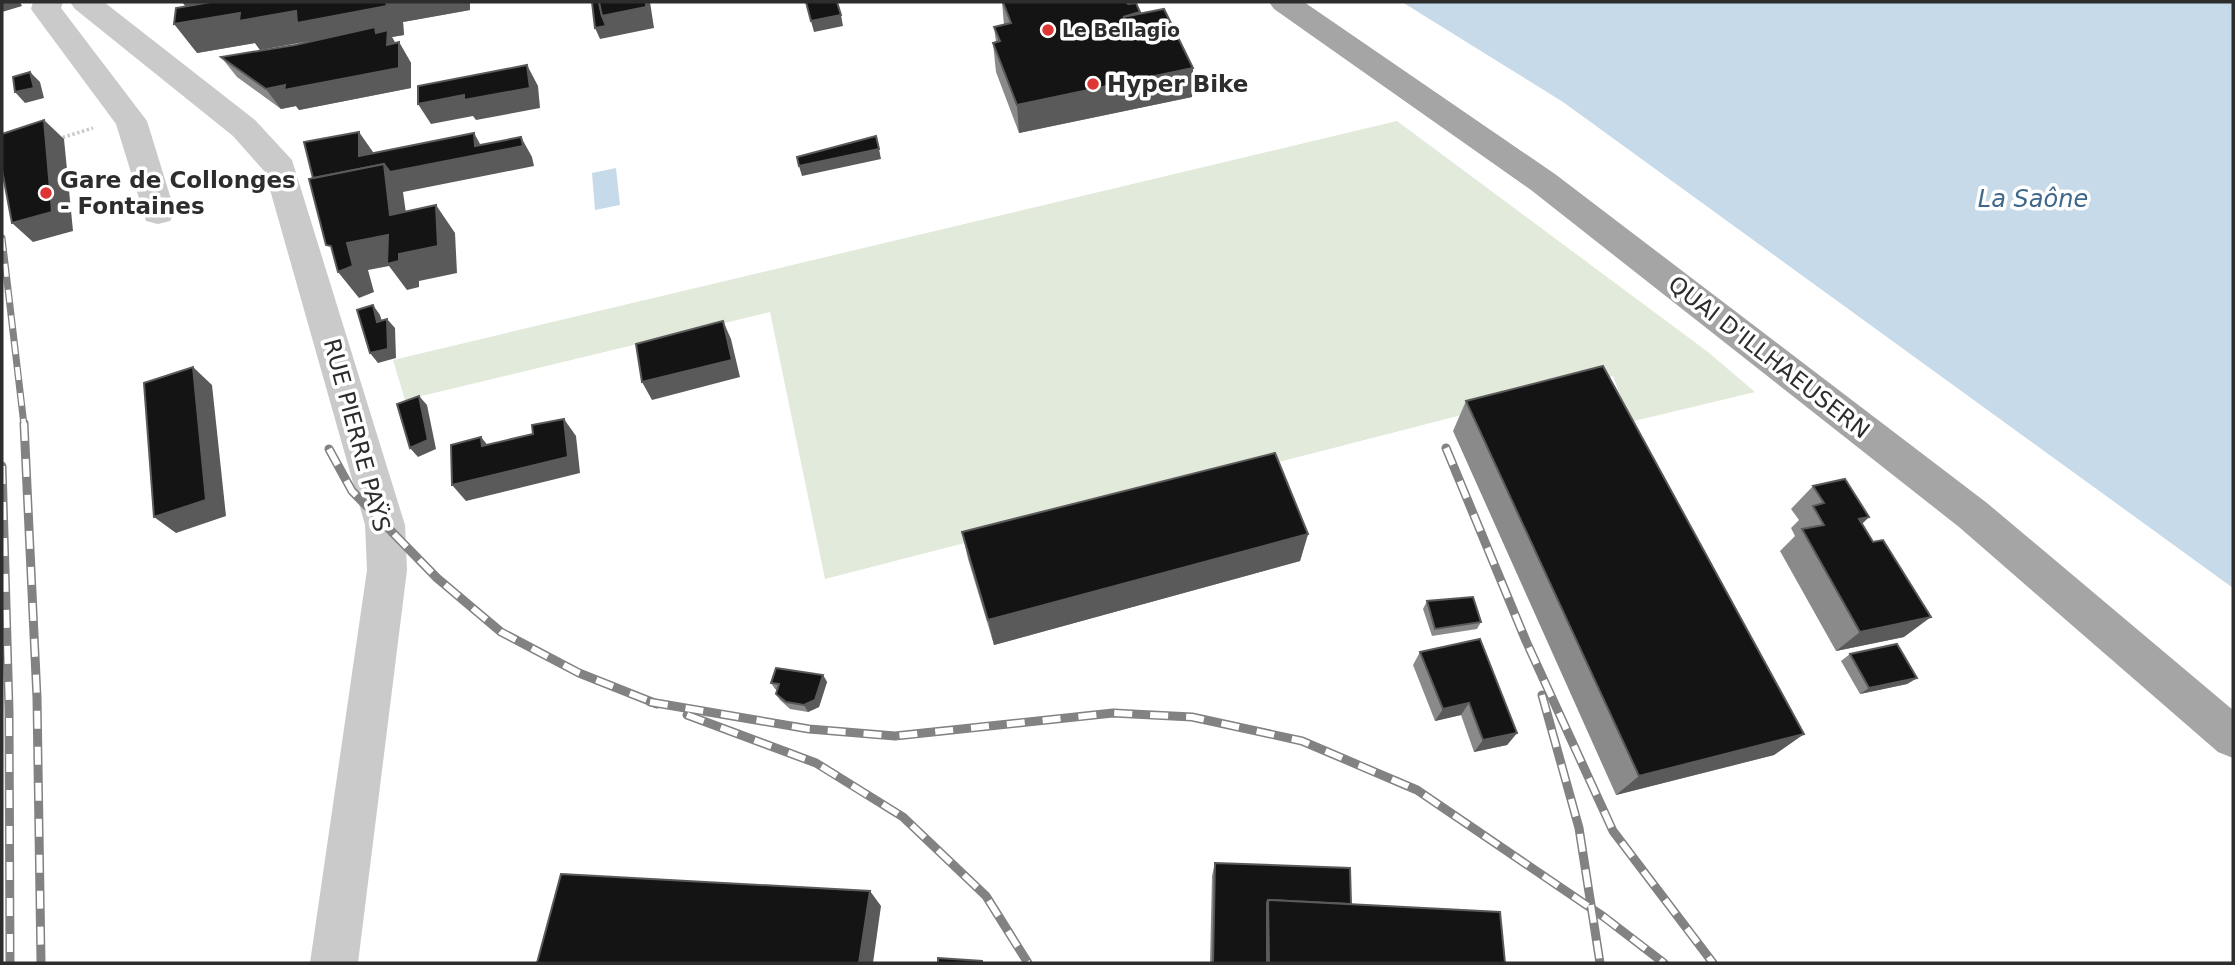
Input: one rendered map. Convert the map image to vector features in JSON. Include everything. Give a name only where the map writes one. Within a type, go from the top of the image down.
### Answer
[{"type":"main road","name":"QUAI D'ILLHAEUSERN","points":[[1284,2],[1501,151],[1609,233],[1973,515],[2233,737]]},
{"type":"street","points":[[48,2],[46,9],[128,117],[158,212]]},
{"type":"street","name":"RUE PIERRE PAŸS","points":[[85,2],[244,128],[280,168],[385,525],[387,569],[334,963]]},
{"type":"path","points":[[54,140],[128,117]]},
{"type":"green space","points":[[1397,121],[1708,352],[1755,392],[1630,422],[1613,376],[825,579],[770,312],[405,400],[393,360]]},
{"type":"water","name":"La Saône","points":[[1402,2],[2233,2],[2233,588],[1563,102]]},
{"type":"water","points":[[616,168],[620,205],[595,210],[592,173]]},
{"type":"building","points":[[211,2],[386,2],[387,6],[297,23],[296,11],[239,21],[240,13],[174,24],[176,8]]},
{"type":"building","points":[[592,2],[599,2],[606,26],[595,28]]},
{"type":"building","points":[[599,2],[646,2],[646,7],[602,16]]},
{"type":"building","points":[[806,2],[837,2],[841,15],[811,21]]},
{"type":"building","points":[[1003,2],[1136,3],[1140,12],[1123,17],[1164,9],[1193,68],[1017,105],[993,43],[1000,41],[994,27],[1011,23]]},
{"type":"building","points":[[375,27],[376,33],[388,30],[387,45],[399,42],[399,68],[284,90],[285,85],[266,89],[221,57],[295,45]]},
{"type":"building","points":[[527,65],[530,88],[464,100],[464,95],[418,104],[418,86]]},
{"type":"building","points":[[30,72],[34,88],[15,92],[13,77]]},
{"type":"building","points":[[44,120],[52,212],[12,223],[2,170],[2,134]]},
{"type":"building","points":[[359,132],[359,156],[474,133],[475,146],[521,137],[523,146],[390,172],[384,164],[313,178],[304,142]]},
{"type":"building","points":[[876,136],[879,149],[799,166],[797,157]]},
{"type":"building","points":[[384,164],[390,215],[436,205],[438,246],[399,254],[399,261],[387,264],[388,235],[347,243],[353,266],[338,272],[331,246],[326,245],[309,179]]},
{"type":"building","points":[[373,305],[377,322],[387,319],[388,349],[370,353],[357,310]]},
{"type":"building","points":[[723,321],[732,360],[642,382],[636,344]]},
{"type":"building","points":[[1603,366],[1804,734],[1639,776],[1466,401]]},
{"type":"building","points":[[193,367],[206,500],[154,517],[144,383]]},
{"type":"building","points":[[419,396],[428,440],[410,448],[397,404]]},
{"type":"building","points":[[564,419],[568,457],[452,485],[451,445],[481,437],[482,446],[533,434],[532,425]]},
{"type":"building","points":[[1275,453],[1308,534],[988,620],[962,532]]},
{"type":"building","points":[[1845,479],[1869,517],[1859,519],[1873,542],[1883,540],[1931,617],[1860,632],[1802,529],[1824,525],[1813,506],[1824,503],[1813,486]]},
{"type":"building","points":[[1473,597],[1481,622],[1435,629],[1427,601]]},
{"type":"building","points":[[1480,639],[1517,733],[1483,740],[1469,703],[1443,709],[1420,652]]},
{"type":"building","points":[[1897,644],[1917,678],[1869,688],[1850,654]]},
{"type":"building","points":[[776,668],[823,675],[815,700],[804,705],[786,702],[776,694],[779,684],[771,683]]},
{"type":"building","points":[[1215,863],[1350,868],[1351,904],[1268,900],[1267,963],[1213,963]]},
{"type":"building","points":[[561,874],[870,891],[859,963],[537,963]]},
{"type":"building","points":[[1268,900],[1500,912],[1505,963],[1269,963]]},
{"type":"building","points":[[938,958],[982,961],[982,963],[938,963]]},
{"type":"railway","points":[[2,238],[24,425]]},
{"type":"railway","points":[[24,423],[37,698],[41,963]]},
{"type":"railway","points":[[1446,448],[1526,641],[1613,831],[1713,963]]},
{"type":"railway","points":[[329,449],[352,491],[437,578],[501,632],[579,673],[653,703]]},
{"type":"railway","points":[[2,466],[9,710],[10,963]]},
{"type":"railway","points":[[1542,695],[1579,828],[1592,909]]},
{"type":"railway","points":[[653,703],[809,729],[895,736],[1113,713],[1192,717],[1302,741],[1417,790],[1592,909]]},
{"type":"railway","points":[[687,715],[816,763],[903,817],[986,896],[1028,963]]},
{"type":"railway","points":[[1592,909],[1664,963]]},
{"type":"railway","points":[[1592,909],[1600,963]]},
{"type":"place","name":"Le Bellagio","points":[[1048,30]]},
{"type":"place","name":"Hyper Bike","points":[[1093,84]]},
{"type":"place","name":"Gare de Collonges - Fontaines","points":[[46,193]]}]
